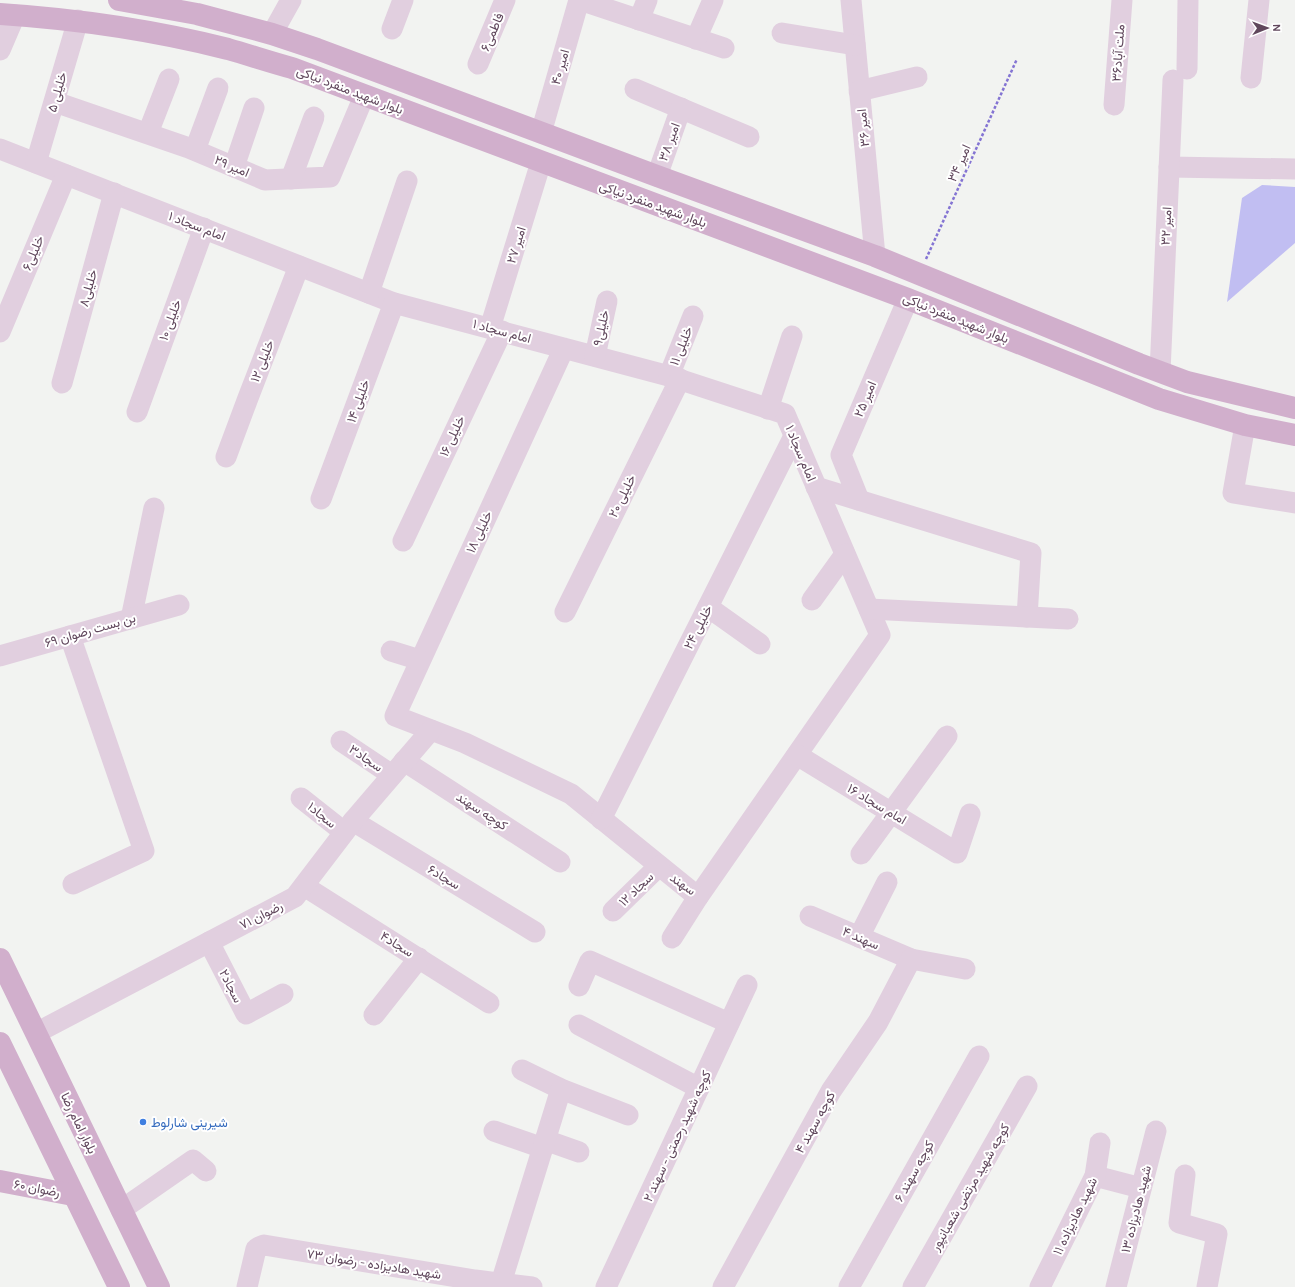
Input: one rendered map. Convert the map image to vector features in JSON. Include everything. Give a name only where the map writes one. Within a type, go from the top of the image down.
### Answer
[{"type":"main road","name":"بلوار شهید منفرد نیاکی","points":[[119,0],[197,14],[272,34],[317,49],[875,256],[1187,382],[1295,408]]},
{"type":"main road","name":"بلوار شهید منفرد نیاکی","points":[[8,15],[78,20],[167,36],[228,49],[292,68],[908,299],[1159,399],[1245,425],[1295,435]]},
{"type":"main road","points":[[908,299],[919,275]]},
{"type":"main road","name":"بلوار امام رضا","points":[[0,959],[159,1287]]},
{"type":"main road","points":[[0,1042],[119,1287]]},
{"type":"main road","name":"رضوان ۶۰","points":[[0,1181],[73,1195]]},
{"type":"street","points":[[272,34],[291,0]]},
{"type":"street","points":[[392,29],[403,0]]},
{"type":"street","name":"فاطمی۶","points":[[478,64],[505,0]]},
{"type":"street","points":[[580,0],[724,48]]},
{"type":"street","name":"امیر ۴۰","points":[[541,133],[580,0]]},
{"type":"street","points":[[639,20],[646,0]]},
{"type":"street","points":[[696,39],[713,0]]},
{"type":"street","name":"امیر ۳۶","points":[[851,0],[875,256]]},
{"type":"street","name":"ملت آباد۳۶","points":[[1114,105],[1122,0]]},
{"type":"street","name":"امیر ۳۲","points":[[1160,372],[1169,167],[1188,0]]},
{"type":"street","points":[[1252,78],[1259,0]]},
{"type":"street","points":[[0,50],[8,15]]},
{"type":"street","name":"خلیلی ۵","points":[[36,163],[78,20]]},
{"type":"street","points":[[782,33],[855,45]]},
{"type":"street","points":[[860,91],[917,78]]},
{"type":"street","points":[[148,133],[169,80]]},
{"type":"street","points":[[195,150],[218,88]]},
{"type":"street","points":[[635,89],[749,137]]},
{"type":"street","name":"امیر ۲۹","points":[[54,102],[195,150],[265,180],[330,177],[364,96]]},
{"type":"street","points":[[234,167],[254,108]]},
{"type":"street","name":"امیر ۳۸","points":[[657,176],[681,108]]},
{"type":"street","points":[[291,179],[314,117]]},
{"type":"street","name":"امام سجاد ۱","points":[[0,149],[394,303],[675,378],[785,414],[880,635]]},
{"type":"street","name":"امیر ۲۷","points":[[496,329],[541,162]]},
{"type":"street","points":[[1169,167],[1295,169]]},
{"type":"street","name":"خلیلی۶","points":[[0,332],[66,175]]},
{"type":"street","points":[[369,293],[408,181]]},
{"type":"street","name":"خلیلی۸","points":[[62,383],[114,193]]},
{"type":"street","name":"خلیلی ۱۰","points":[[137,412],[204,228]]},
{"type":"street","name":"خلیلی ۱۲","points":[[226,457],[299,266]]},
{"type":"street","name":"امیر ۲۵","points":[[859,500],[841,455],[908,299]]},
{"type":"street","name":"خلیلی۹","points":[[595,356],[607,301]]},
{"type":"street","name":"خلیلی ۱۴","points":[[321,499],[394,303]]},
{"type":"street","name":"خلیلی ۱۱","points":[[675,378],[693,316]]},
{"type":"street","name":"خلیلی ۱۶","points":[[403,541],[496,329]]},
{"type":"street","points":[[768,409],[792,336]]},
{"type":"street","name":"خلیلی ۱۸","points":[[395,716],[564,348]]},
{"type":"street","name":"خلیلی ۲۰","points":[[565,612],[675,378]]},
{"type":"street","points":[[1245,425],[1233,493],[1295,503]]},
{"type":"street","name":"خلیلی ۲۴","points":[[601,819],[794,436]]},
{"type":"street","points":[[816,487],[1031,553],[1027,617]]},
{"type":"street","points":[[131,619],[154,508]]},
{"type":"street","points":[[812,600],[845,554]]},
{"type":"street","name":"بن بست رضوان ۶۹","points":[[0,656],[179,605]]},
{"type":"street","points":[[708,607],[760,644]]},
{"type":"street","points":[[869,609],[1068,619]]},
{"type":"street","name":"سهند","points":[[395,716],[465,742],[571,794],[698,897],[880,635]]},
{"type":"street","points":[[70,636],[144,851],[73,884]]},
{"type":"street","points":[[391,651],[420,660]]},
{"type":"street","name":"رضوان ۷۱","points":[[36,1033],[295,897],[348,827],[430,730]]},
{"type":"street","points":[[861,854],[947,736]]},
{"type":"street","name":"سجاد۳","points":[[341,741],[398,768]]},
{"type":"street","name":"امام سجاد ۱۶","points":[[796,755],[957,853],[970,814]]},
{"type":"street","name":"كوچه سهند","points":[[398,768],[560,862]]},
{"type":"street","name":"سجاد۱","points":[[301,798],[348,827]]},
{"type":"street","name":"سجاد۶","points":[[348,827],[535,932]]},
{"type":"street","name":"سجاد ۱۲","points":[[613,911],[660,866]]},
{"type":"street","points":[[859,937],[887,882]]},
{"type":"street","name":"سجاد۴","points":[[304,886],[489,1003]]},
{"type":"street","points":[[672,938],[698,897]]},
{"type":"street","name":"سهند ۴","points":[[810,916],[911,960],[964,969]]},
{"type":"street","name":"سجاد۲","points":[[209,942],[246,1014],[283,994]]},
{"type":"street","points":[[374,1015],[419,958]]},
{"type":"street","name":"کوچه سهند ۴","points":[[723,1287],[832,1091],[878,1022],[911,960]]},
{"type":"street","points":[[579,986],[590,961],[729,1023]]},
{"type":"street","name":"کوچه شهید رحمتی - سهند ۲","points":[[606,1287],[747,985]]},
{"type":"street","points":[[579,1025],[699,1088]]},
{"type":"street","name":"کوچه سهند ۶","points":[[849,1287],[979,1056]]},
{"type":"street","points":[[522,1070],[561,1089],[628,1115]]},
{"type":"street","name":"کوچه شهید مرتضی شعبانپور","points":[[913,1287],[1027,1086]]},
{"type":"street","points":[[501,1283],[561,1089]]},
{"type":"street","points":[[494,1131],[579,1152]]},
{"type":"street","name":"شهید هادیزاده ۱۳","points":[[1116,1287],[1156,1131]]},
{"type":"street","name":"شهید هادیزاده ۱۱","points":[[1040,1287],[1095,1176],[1100,1143]]},
{"type":"street","points":[[121,1210],[192,1160],[206,1171]]},
{"type":"street","points":[[1185,1175],[1179,1223],[1217,1234],[1207,1287]]},
{"type":"street","points":[[1095,1176],[1142,1188]]},
{"type":"street","name":"شهید هادیزاده - رضوان ۷۳","points":[[247,1287],[256,1249],[264,1245],[476,1280],[532,1287]]},
{"type":"path","name":"امیر ۳۴","points":[[919,275],[1017,59]]},
{"type":"shaded area","points":[[1262,185],[1295,187],[1295,243],[1227,302],[1242,198]]},
{"type":"place","name":"شیرینی شارلوط","points":[[143,1122]]}]
